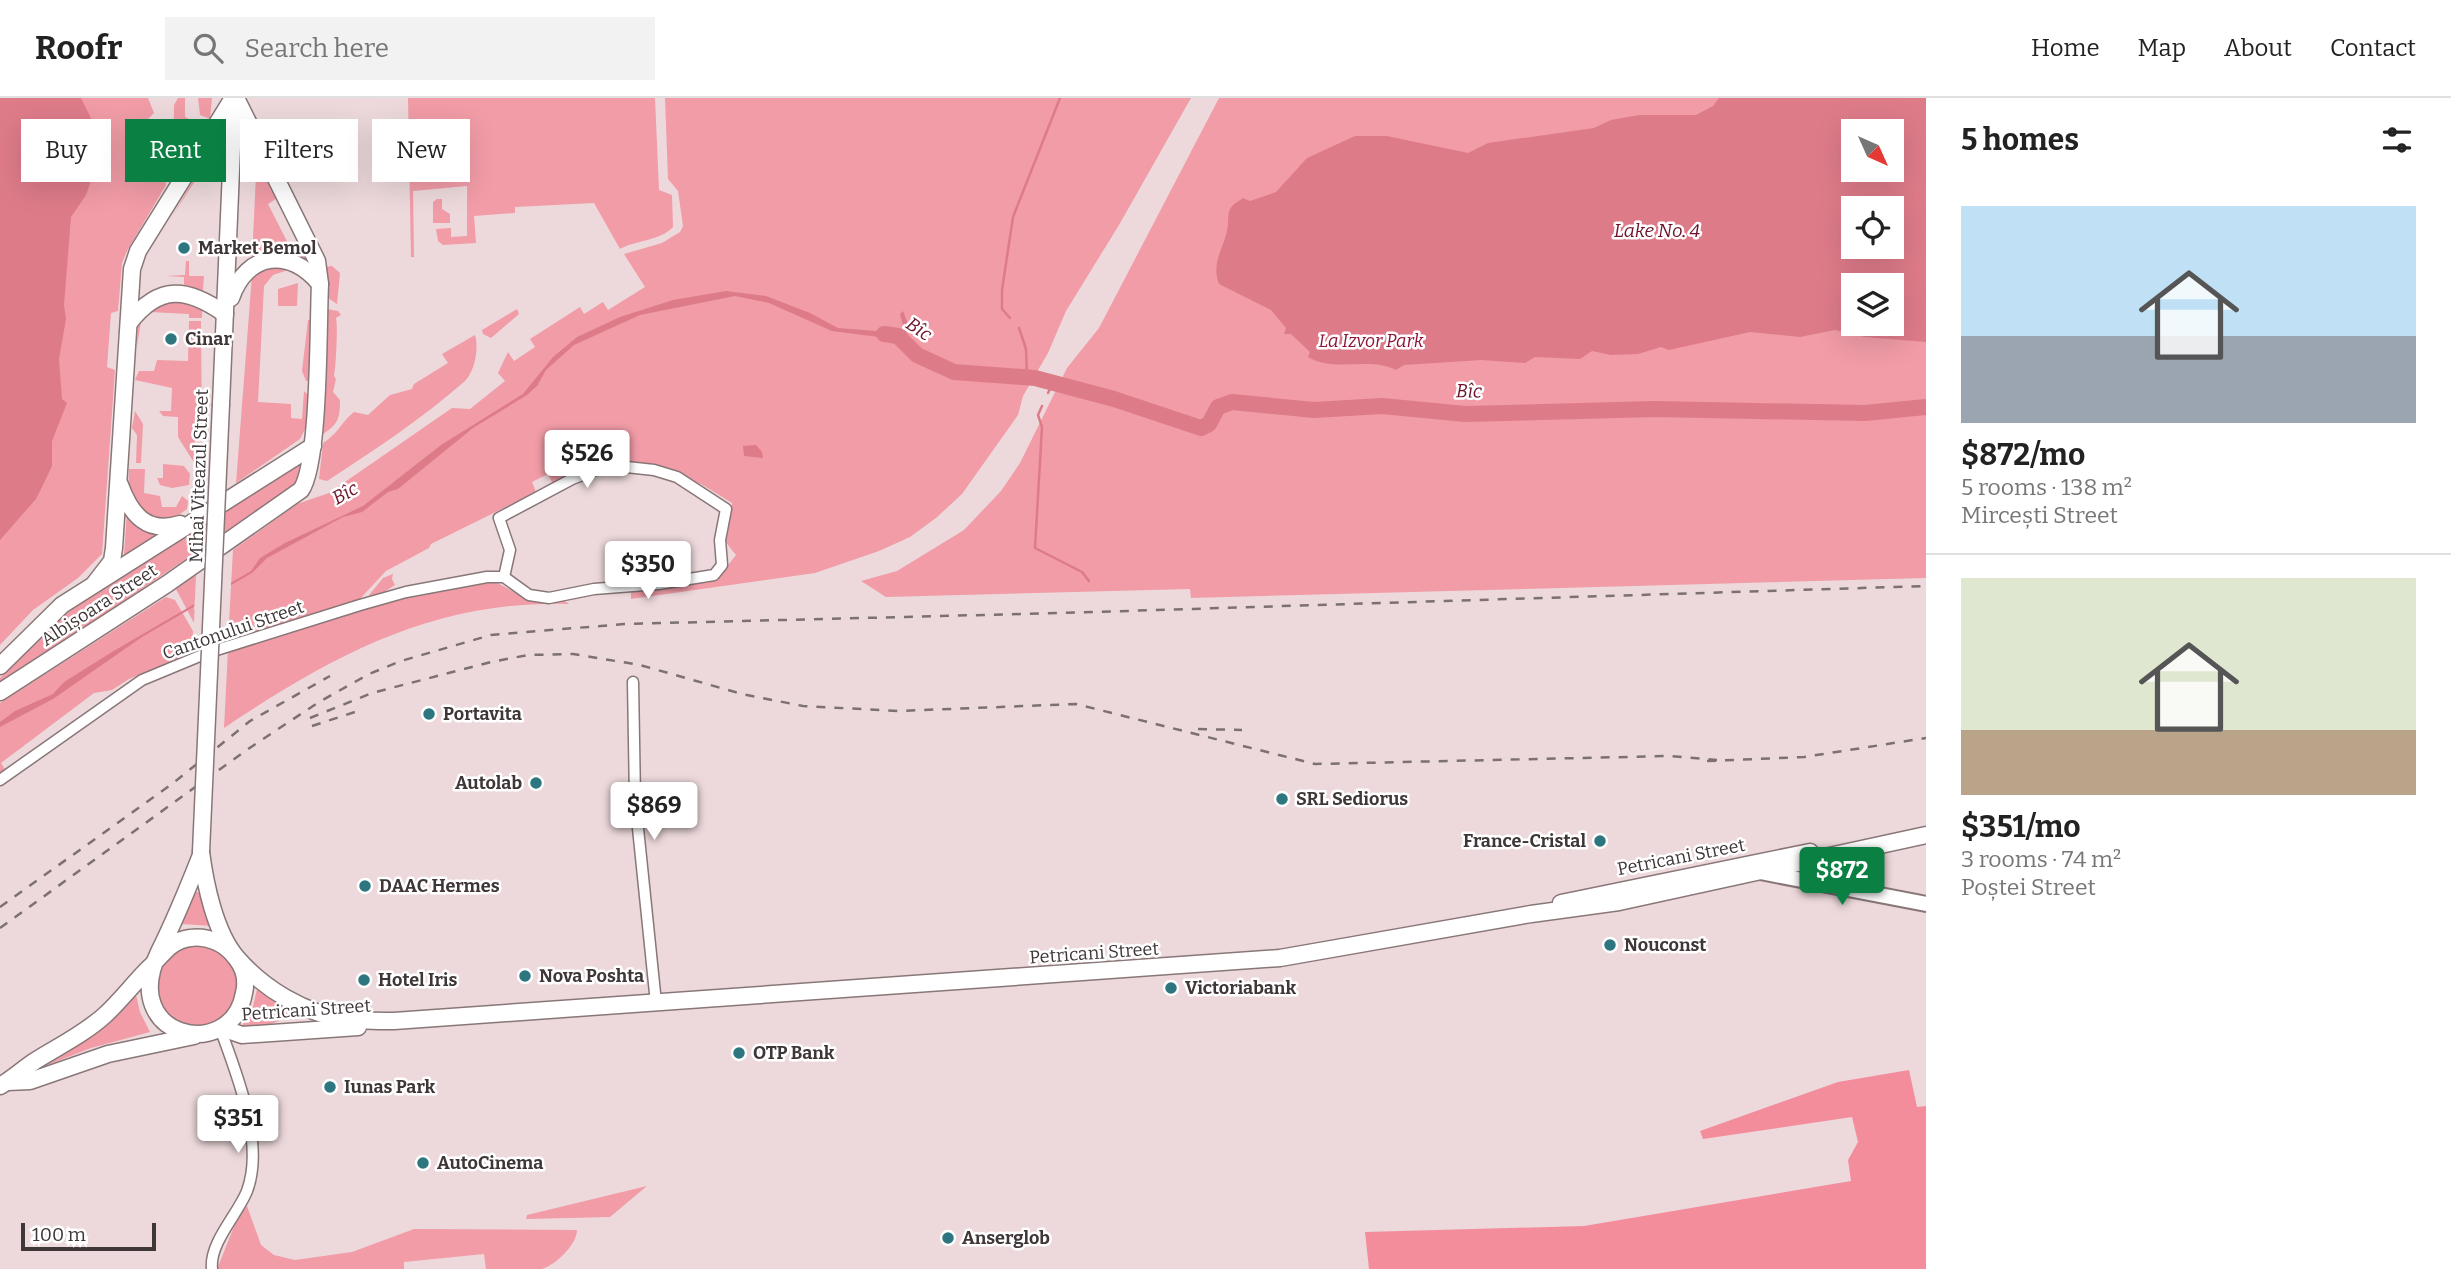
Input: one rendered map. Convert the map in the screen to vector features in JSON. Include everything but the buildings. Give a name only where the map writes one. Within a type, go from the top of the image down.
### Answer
[{"type":"main road","points":[[234,98],[317,261],[320,284],[313,446]]},
{"type":"main road","points":[[95,583],[112,561],[120,483],[132,269],[138,251],[234,98]]},
{"type":"main road","name":"Mihai Viteazul Street","points":[[153,965],[186,897],[201,853],[234,98]]},
{"type":"main road","points":[[129,323],[152,299],[182,293],[206,300],[225,314],[240,277],[262,262],[284,259],[296,262],[309,270],[320,284]]},
{"type":"main road","points":[[285,462],[314,427]]},
{"type":"main road","name":"Albișoara Street","points":[[0,666],[43,620],[95,583],[313,446]]},
{"type":"main road","name":"Albișoara Street","points":[[0,692],[167,584],[299,492],[308,480],[313,446]]},
{"type":"main road","points":[[120,483],[131,509],[146,524],[169,527],[192,520]]},
{"type":"main road","name":"Petricani Street","points":[[236,956],[274,991],[307,1009],[346,1020],[394,1021],[1241,962],[1619,902],[1764,873],[1812,862],[1840,852],[1926,835]]},
{"type":"main road","name":"Petricani Street","points":[[1531,914],[1583,896],[1812,852],[1840,852]]},
{"type":"main road","name":"Mihai Viteazul Street","points":[[201,853],[219,921],[236,956]]},
{"type":"main road","points":[[1738,866],[1926,904]]},
{"type":"main road","points":[[192,937],[216,941],[236,956],[245,977],[243,1000],[232,1020],[221,1028],[108,1054],[30,1081],[3,1084],[87,1030],[169,946],[192,937]]},
{"type":"main road","points":[[153,965],[149,979],[153,1007],[173,1028],[201,1034]]},
{"type":"main road","name":"Petricani Street","points":[[221,1028],[235,1035],[260,1035],[363,1027],[394,1021]]},
{"type":"street","points":[[603,467],[633,467],[665,473],[695,487],[726,509],[720,540],[722,565],[714,575],[658,584],[594,589],[549,598],[529,595],[504,577],[510,550],[499,518],[603,467]]},
{"type":"street","name":"Cantonului Street","points":[[0,780],[131,687],[155,673],[372,601],[467,580],[504,577]]},
{"type":"street","points":[[633,682],[635,799],[656,1003]]},
{"type":"street","points":[[212,1269],[215,1251],[247,1190],[254,1145],[221,1028]]},
{"type":"green space","points":[[0,98],[148,98],[154,113],[148,119],[125,119],[125,182],[166,182],[166,185],[127,251],[122,263],[118,311],[111,313],[107,367],[115,370],[102,554],[78,578],[33,610],[0,645]]},
{"type":"green space","points":[[178,98],[185,98],[185,117],[189,119],[174,119],[174,105]]},
{"type":"green space","points":[[198,98],[212,98],[210,119],[200,115]]},
{"type":"green space","points":[[408,98],[655,98],[659,190],[672,195],[673,227],[655,238],[620,249],[594,203],[515,207],[515,213],[474,216],[476,243],[443,245],[438,241],[436,229],[451,228],[451,237],[467,236],[467,186],[413,191],[414,257],[411,257],[410,182],[470,182],[470,119],[408,119]]},
{"type":"green space","points":[[665,98],[1191,98],[1119,225],[1066,311],[1048,353],[1023,396],[1018,415],[962,494],[910,537],[879,551],[815,573],[631,599],[631,592],[670,588],[693,581],[707,583],[721,574],[736,555],[724,534],[732,503],[701,484],[676,473],[628,463],[627,460],[610,460],[603,451],[591,454],[595,463],[589,466],[586,460],[574,465],[573,476],[554,486],[548,474],[532,482],[536,492],[431,544],[429,548],[386,571],[358,601],[228,642],[233,550],[297,504],[329,493],[452,408],[470,409],[505,381],[498,373],[508,352],[514,361],[535,347],[530,339],[580,307],[584,314],[603,302],[608,310],[645,287],[624,254],[662,243],[680,232],[683,226],[678,191],[668,179]]},
{"type":"green space","name":"La Izvor Park","points":[[1219,98],[1926,98],[1926,578],[1191,598],[1190,589],[886,597],[861,581],[897,571],[964,530],[1001,491],[1020,463],[1067,368],[1099,328]]},
{"type":"green space","points":[[192,182],[194,182],[173,215]]},
{"type":"green space","points":[[256,182],[272,182],[279,197],[268,204],[293,253],[303,252],[309,260],[291,255],[252,260]]},
{"type":"green space","points":[[442,199],[442,209],[450,214],[450,223],[433,223],[433,202]]},
{"type":"green space","points":[[186,261],[189,261],[189,276],[204,276],[203,290],[184,287],[184,277],[165,276],[185,275]]},
{"type":"green space","points":[[273,265],[294,268],[273,275],[264,286],[258,402],[291,404],[291,418],[302,419],[304,391],[308,395],[307,425],[300,439],[236,483],[252,275]]},
{"type":"green space","points":[[332,266],[340,273],[337,304],[328,298],[325,267]]},
{"type":"green space","points":[[298,283],[297,306],[278,306],[278,289]]},
{"type":"green space","points":[[162,301],[202,302],[202,318],[189,318],[189,314],[149,312],[141,321],[137,347],[138,320]]},
{"type":"green space","points":[[327,309],[338,311],[341,315],[336,318],[336,379],[333,392],[340,400],[340,407],[334,425],[321,435]]},
{"type":"green space","points":[[517,309],[519,314],[491,338],[483,334],[482,330]]},
{"type":"green space","points":[[308,320],[311,320],[309,381],[306,381],[302,371]]},
{"type":"green space","points":[[189,321],[201,321],[202,439],[195,437],[194,452],[200,460],[199,503],[198,469],[178,437],[178,417],[163,416],[159,411],[171,411],[172,388],[135,380],[139,371],[154,371],[157,360],[188,361]]},
{"type":"green space","points":[[475,335],[475,359],[465,381],[363,457],[327,481],[319,479],[323,443],[350,415],[354,412],[368,415],[390,395],[412,389],[414,384],[448,363],[442,354]]},
{"type":"green space","points":[[135,411],[143,424],[141,463],[136,463],[137,435],[132,428]]},
{"type":"green space","points":[[163,464],[184,466],[190,474],[189,485],[172,488],[160,485],[157,478],[163,478]]},
{"type":"green space","points":[[298,464],[302,467],[301,481],[0,685],[0,678],[51,626],[78,604]]},
{"type":"green space","points":[[129,469],[145,469],[144,493],[160,496],[162,507],[176,507],[182,496],[188,501],[187,509],[167,523],[148,520],[128,494]]},
{"type":"green space","points":[[127,512],[161,532],[124,555]]},
{"type":"green space","points":[[393,574],[395,585],[378,596],[366,599],[383,578]]},
{"type":"green space","points":[[196,575],[194,623],[176,589]]},
{"type":"green space","points":[[494,582],[526,598],[555,599],[569,604],[520,605],[473,611],[429,622],[387,637],[305,677],[224,728],[228,650],[379,603]]},
{"type":"green space","points":[[166,597],[175,600],[193,631],[192,654],[129,679],[112,690],[94,693],[1,763],[6,771],[0,776],[0,703]]},
{"type":"green space","points":[[196,892],[202,893],[213,926],[182,924]]},
{"type":"green space","points":[[196,944],[212,948],[225,956],[233,969],[237,985],[233,1001],[225,1014],[212,1022],[196,1026],[180,1022],[167,1014],[159,1001],[155,985],[159,969],[167,956],[180,948]]},
{"type":"green space","points":[[257,989],[292,1013],[292,1016],[263,1027],[241,1027],[252,1011]]},
{"type":"green space","points":[[136,995],[140,1012],[150,1032],[91,1048],[42,1067],[41,1064],[87,1040]]},
{"type":"green space","points":[[647,1186],[610,1217],[526,1219],[527,1215]]},
{"type":"green space","points":[[247,1206],[261,1245],[274,1255],[295,1260],[352,1252],[414,1229],[577,1230],[574,1241],[565,1253],[542,1269],[486,1269],[484,1254],[404,1262],[404,1269],[217,1269],[241,1209]]},
{"type":"shaded area","points":[[1909,1070],[1917,1107],[1926,1106],[1926,1269],[1369,1269],[1365,1232],[1584,1226],[1851,1181],[1848,1160],[1858,1142],[1852,1117],[1703,1139],[1700,1131],[1838,1082]]},
{"type":"water","points":[[0,98],[81,98],[91,119],[21,119],[21,182],[91,182],[86,195],[71,217],[64,305],[66,319],[59,359],[62,399],[67,403],[52,441],[52,466],[36,499],[0,540]]},
{"type":"water","name":"Lake No. 4","points":[[1719,98],[1926,98],[1926,342],[1861,336],[1904,336],[1904,273],[1841,273],[1841,331],[1835,330],[1800,337],[1750,332],[1669,350],[1661,347],[1638,354],[1611,355],[1592,351],[1580,359],[1535,357],[1525,363],[1481,360],[1404,365],[1396,370],[1375,364],[1318,362],[1308,357],[1310,352],[1291,334],[1284,334],[1286,328],[1271,310],[1219,284],[1217,263],[1227,231],[1229,211],[1233,206],[1243,198],[1250,201],[1276,192],[1307,158],[1355,136],[1387,136],[1468,153],[1488,143],[1594,128],[1611,120],[1639,115],[1696,115],[1713,106]]},
{"type":"water","points":[[726,291],[766,296],[810,313],[838,328],[901,333],[904,330],[900,314],[903,311],[909,327],[902,340],[832,331],[769,303],[735,296],[640,315],[574,345],[546,370],[537,386],[527,395],[473,428],[398,489],[388,492],[362,512],[343,517],[267,558],[252,573],[142,637],[53,699],[0,727],[0,722],[15,711],[53,694],[64,682],[112,652],[251,571],[260,558],[285,543],[363,506],[441,445],[523,394],[553,357],[577,337],[620,317],[673,300]]},
{"type":"water","points":[[756,445],[763,458],[744,456],[743,446]]},
{"type":"pier","points":[[231,576],[231,588],[194,610],[195,598]]},
{"type":"waterway","points":[[1010,318],[1002,309],[1002,290],[1013,217],[1060,98]]},
{"type":"waterway","points":[[1019,328],[1026,349],[1027,377]]},
{"type":"waterway","name":"Bîc","points":[[884,334],[898,336],[917,355],[954,372],[1035,378],[1114,399],[1201,428],[1209,424],[1218,407],[1232,402],[1314,410],[1382,406],[1465,414],[1655,409],[1865,413],[1926,407]]},
{"type":"waterway","points":[[1048,393],[1053,383]]},
{"type":"waterway","points":[[1042,406],[1038,415],[1042,427],[1035,548],[1082,572],[1089,581]]},
{"type":"railway","points":[[0,928],[248,749],[319,702],[369,674],[401,661],[491,635],[624,624],[1926,586]]},
{"type":"railway","points":[[310,718],[372,693],[491,662],[528,655],[573,654],[640,665],[742,694],[803,706],[898,711],[1076,704],[1315,764],[1669,756],[1717,760]]},
{"type":"railway","points":[[0,907],[172,784],[250,721],[330,676]]},
{"type":"railway","points":[[312,726],[361,710]]},
{"type":"railway","points":[[1198,729],[1242,730]]},
{"type":"railway","points":[[1707,761],[1804,757],[1926,738]]},
{"type":"place","name":"Market Bemol","points":[[184,248]]},
{"type":"place","name":"Cinar","points":[[171,339]]},
{"type":"place","name":"Portavita","points":[[429,714]]},
{"type":"place","name":"Autolab","points":[[536,783]]},
{"type":"place","name":"SRL Sediorus","points":[[1282,799]]},
{"type":"place","name":"France-Cristal","points":[[1600,841]]},
{"type":"place","name":"DAAC Hermes","points":[[365,886]]},
{"type":"place","name":"Nouconst","points":[[1610,945]]},
{"type":"place","name":"Nova Poshta","points":[[525,976]]},
{"type":"place","name":"Hotel Iris","points":[[364,980]]},
{"type":"place","name":"Victoriabank","points":[[1171,988]]},
{"type":"place","name":"OTP Bank","points":[[739,1053]]},
{"type":"place","name":"Iunas Park","points":[[330,1087]]},
{"type":"place","name":"AutoCinema","points":[[423,1163]]},
{"type":"place","name":"Anserglob","points":[[948,1238]]}]
